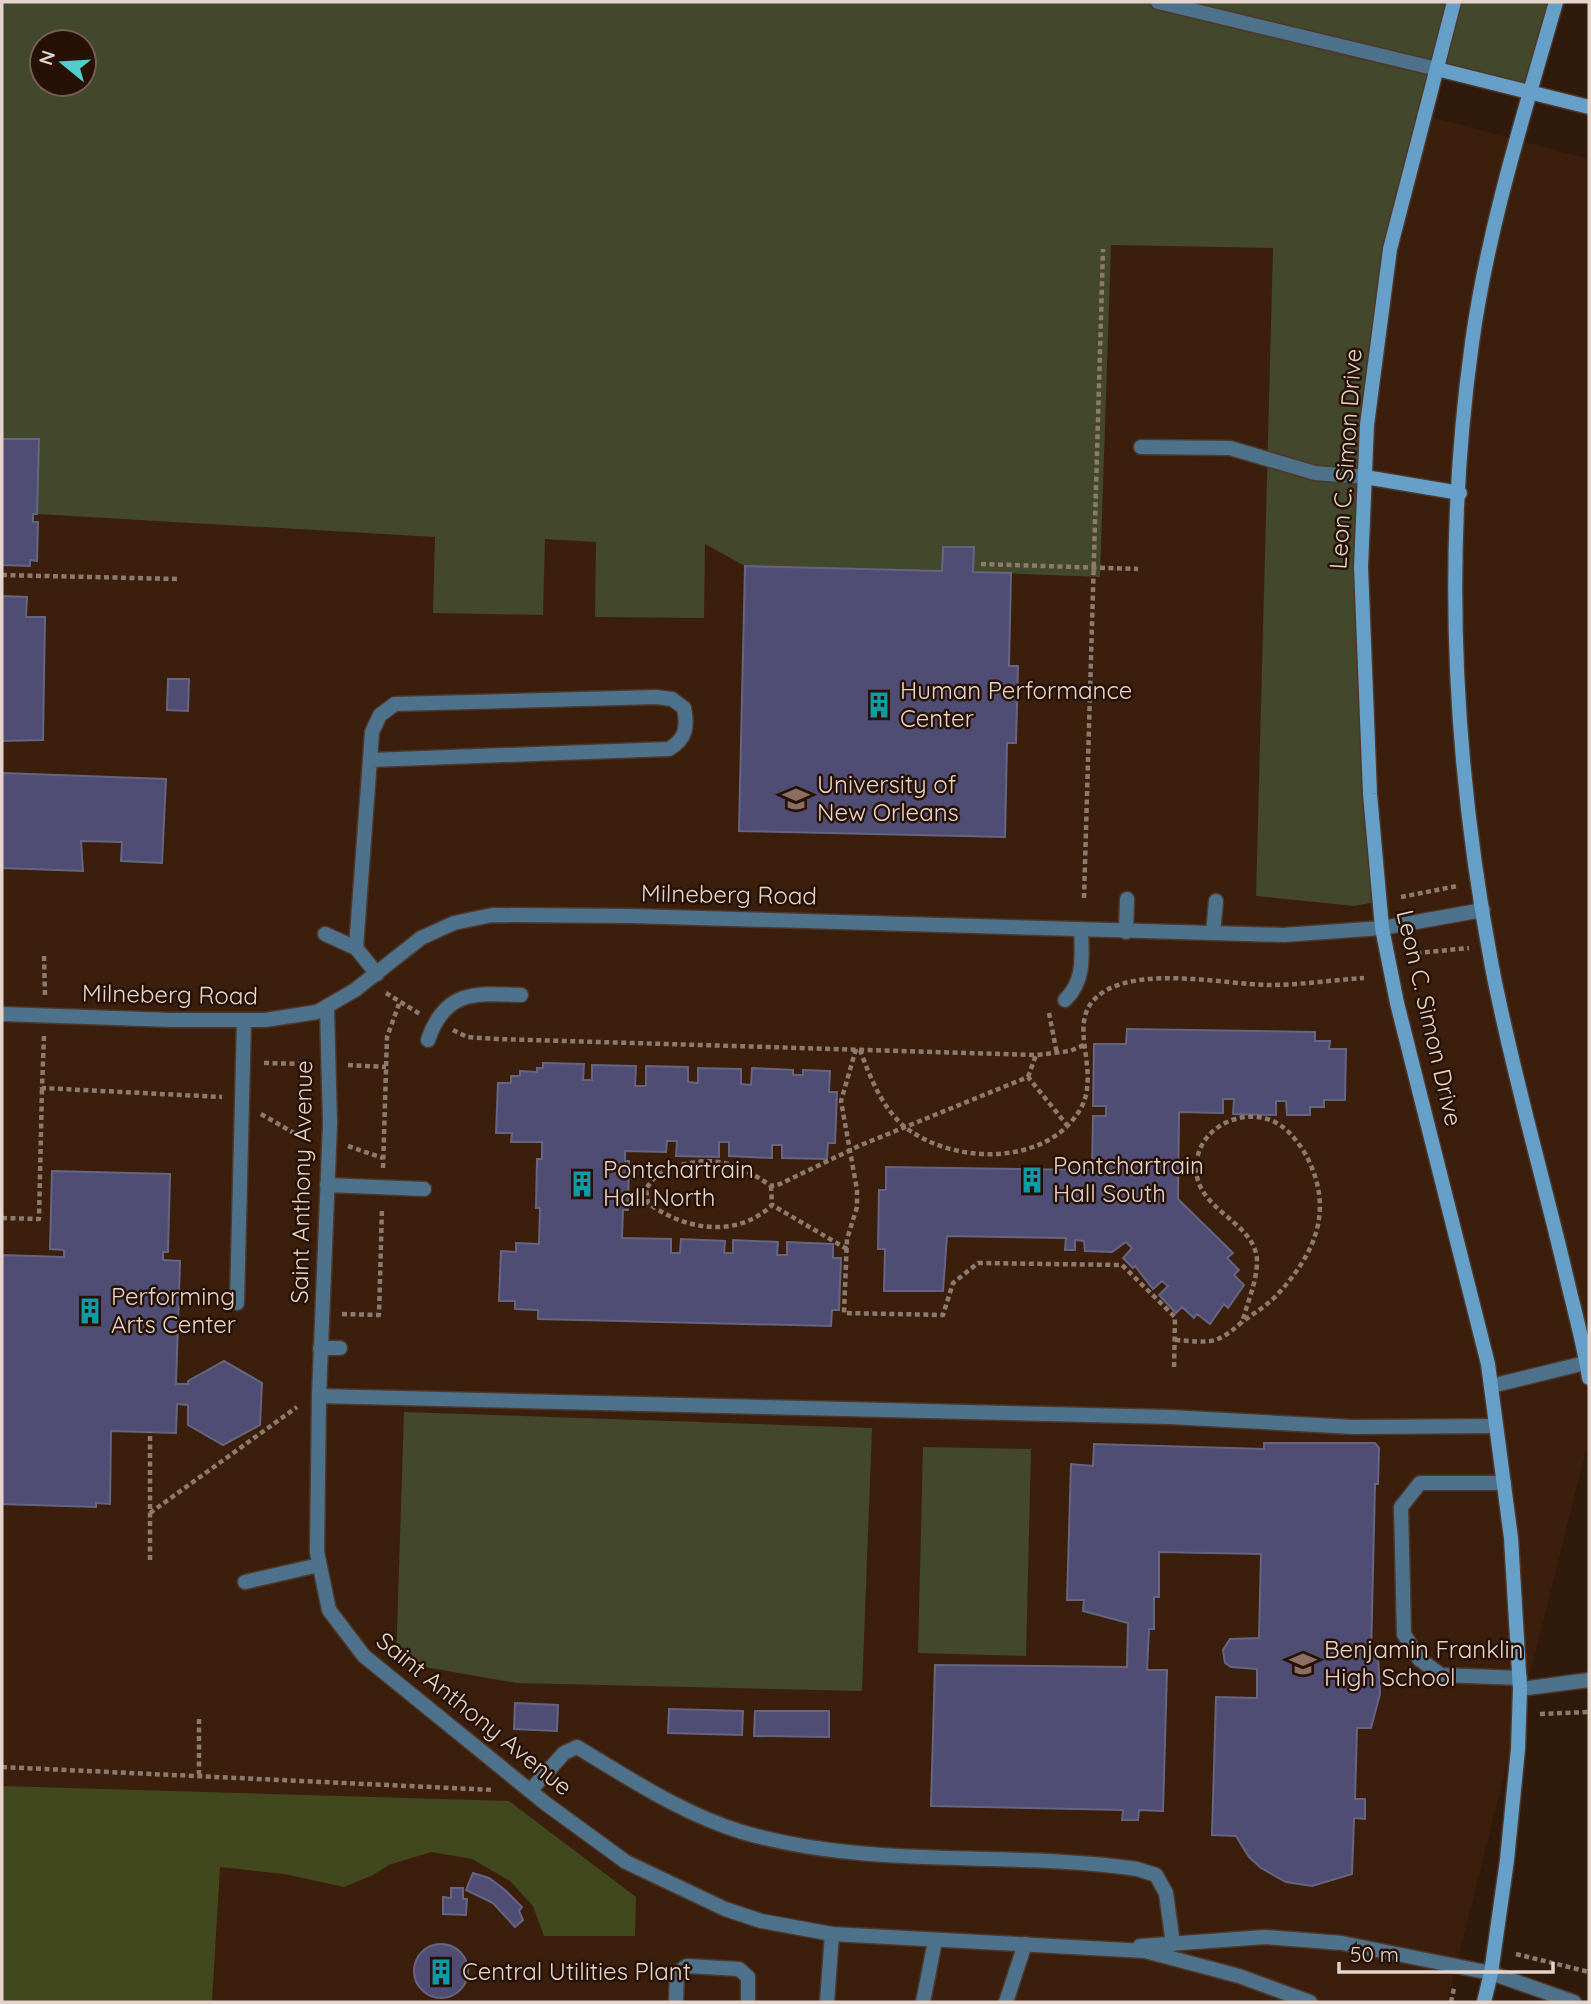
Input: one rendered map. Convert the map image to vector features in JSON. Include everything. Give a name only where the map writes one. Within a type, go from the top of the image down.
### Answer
[{"type":"main road","name":"Leon C. Simon Drive","points":[[1454,2],[1391,249],[1377,340],[1365,477],[1361,567],[1362,653],[1382,929],[1491,1386],[1511,1538],[1520,1683],[1507,1860],[1491,1973],[1484,2002]]},
{"type":"main road","points":[[1556,2],[1492,236],[1472,344],[1455,589],[1456,695],[1465,791],[1489,947],[1588,1362],[1589,1378]]},
{"type":"main road","points":[[1437,69],[1589,107]]},
{"type":"main road","points":[[1365,477],[1460,493]]},
{"type":"street","points":[[1158,2],[1437,69]]},
{"type":"street","points":[[1141,447],[1230,448],[1315,473],[1365,477]]},
{"type":"street","points":[[370,760],[669,749],[681,741],[687,723],[684,708],[672,699],[656,697],[395,704],[380,715],[372,732],[356,948],[373,977]]},
{"type":"street","points":[[1126,932],[1128,899]]},
{"type":"street","points":[[1213,933],[1216,901]]},
{"type":"street","name":"Milneberg Road","points":[[2,1014],[244,1020],[293,1016],[327,1008],[437,930],[492,915],[631,916],[1283,935],[1382,929],[1483,910]]},
{"type":"street","points":[[1065,1000],[1076,990],[1082,967],[1081,930]]},
{"type":"street","points":[[325,934],[356,948]]},
{"type":"street","points":[[428,1041],[442,1011],[460,998],[481,994],[521,995]]},
{"type":"street","name":"Saint Anthony Avenue","points":[[327,1008],[327,1185],[320,1348],[319,1565],[330,1610],[364,1656],[530,1791],[626,1861],[689,1894],[761,1922],[831,1934],[1144,1951],[1229,1973],[1310,2002]]},
{"type":"street","points":[[237,1303],[244,1020]]},
{"type":"street","points":[[327,1185],[424,1189]]},
{"type":"street","points":[[320,1348],[340,1348]]},
{"type":"street","points":[[1491,1386],[1588,1362]]},
{"type":"street","points":[[319,1396],[1170,1417],[1353,1427],[1496,1426]]},
{"type":"street","points":[[1504,1483],[1420,1483],[1401,1507],[1404,1634],[1419,1659],[1441,1675],[1520,1683],[1589,1680]]},
{"type":"street","points":[[245,1582],[319,1565]]},
{"type":"street","points":[[530,1791],[564,1753],[577,1747],[656,1794],[705,1818],[776,1841],[821,1849],[930,1858],[1137,1869],[1156,1875],[1167,1893],[1173,1944]]},
{"type":"street","points":[[827,2002],[831,1934]]},
{"type":"street","name":"Saint Anthony Avenue","points":[[1101,1947],[1265,1937],[1342,1943],[1491,1973],[1574,2002]]},
{"type":"street","points":[[923,2002],[935,1941]]},
{"type":"street","points":[[1006,2002],[1025,1944]]},
{"type":"street","points":[[676,2002],[677,1973],[687,1966],[739,1969],[748,1977],[748,2002]]},
{"type":"path","points":[[1084,898],[1102,249]]},
{"type":"path","points":[[981,564],[1138,569]]},
{"type":"path","points":[[2,575],[179,579]]},
{"type":"path","points":[[1380,901],[1479,882]]},
{"type":"path","points":[[1388,956],[1489,947]]},
{"type":"path","points":[[2,1218],[39,1219],[45,1015],[44,956]]},
{"type":"path","points":[[373,977],[399,1004],[467,1037],[496,1040],[1037,1055],[1057,1054],[1084,1045]]},
{"type":"path","points":[[858,1050],[880,1096],[906,1127],[935,1143],[962,1151],[1007,1154],[1034,1146],[1068,1125],[1088,1092],[1089,1064],[1082,1028],[1091,1004],[1106,991],[1130,982],[1166,979],[1270,985],[1364,978]]},
{"type":"path","points":[[1049,1011],[1057,1054]]},
{"type":"path","points":[[858,1050],[841,1101],[856,1173],[857,1207],[846,1249],[844,1312],[943,1315],[953,1283],[978,1263],[1122,1265],[1175,1317],[1174,1370]]},
{"type":"path","points":[[771,1186],[1028,1077],[1037,1055]]},
{"type":"path","points":[[42,1088],[234,1097],[256,1062],[386,1067]]},
{"type":"path","points":[[1028,1077],[1068,1125]]},
{"type":"path","points":[[1175,1340],[1223,1339],[1269,1303],[1303,1264],[1320,1223],[1311,1164],[1297,1141],[1281,1125],[1247,1116],[1231,1119],[1213,1131],[1202,1146],[1197,1169],[1202,1191],[1212,1206],[1237,1225],[1254,1248],[1257,1259],[1254,1283],[1242,1323]]},
{"type":"path","points":[[771,1186],[740,1167],[710,1159],[661,1172],[651,1180],[646,1195],[648,1203],[657,1210],[700,1228],[736,1224],[752,1219],[772,1205]]},
{"type":"path","points":[[771,1186],[772,1205]]},
{"type":"path","points":[[772,1205],[846,1249]]},
{"type":"path","points":[[149,1560],[150,1432]]},
{"type":"path","points":[[1536,1714],[1589,1712]]},
{"type":"path","points":[[199,1719],[199,1774]]},
{"type":"path","points":[[2,1767],[530,1791]]},
{"type":"path","points":[[1516,1954],[1589,1972]]},
{"type":"path","points":[[1451,2002],[1454,1988]]},
{"type":"shaded area","name":"University of New Orleans","points":[[2,2],[1001,2],[1589,159],[1589,1439],[1447,2002],[2,2002]]},
{"type":"green space","points":[[2,2],[1556,2],[1530,93],[1437,69],[1377,340],[1361,567],[1380,901],[1355,906],[1256,896],[1273,248],[1111,245],[1100,577],[973,572],[974,547],[943,547],[942,571],[745,566],[705,544],[704,618],[595,617],[596,542],[545,539],[543,615],[433,613],[435,537],[37,514],[39,440],[2,439]]},
{"type":"green space","points":[[404,1412],[872,1428],[862,1691],[516,1683],[396,1662]]},
{"type":"green space","points":[[923,1447],[1031,1449],[1026,1656],[918,1653]]},
{"type":"green space","points":[[2,1786],[509,1801],[636,1897],[635,1936],[544,1936],[533,1906],[510,1881],[472,1859],[431,1852],[389,1865],[344,1887],[284,1874],[220,1867],[212,2002],[2,2002]]},
{"type":"building","points":[[2,439],[39,439],[37,514],[33,514],[33,522],[38,522],[37,561],[30,560],[30,566],[2,565]]},
{"type":"building","name":"Human Performance Center","points":[[943,547],[974,547],[973,572],[1011,573],[1009,666],[1018,666],[1016,743],[1007,743],[1005,837],[739,831],[745,566],[942,571]]},
{"type":"building","points":[[2,596],[27,597],[26,617],[45,617],[43,740],[2,741]]},
{"type":"building","points":[[168,679],[189,679],[188,711],[167,710]]},
{"type":"building","points":[[2,773],[166,779],[162,863],[121,861],[122,842],[81,841],[83,871],[2,868]]},
{"type":"building","name":"Pontchartrain Hall South","points":[[1127,1029],[1315,1032],[1315,1041],[1330,1041],[1329,1049],[1346,1049],[1345,1100],[1324,1100],[1324,1107],[1310,1107],[1310,1115],[1287,1115],[1286,1101],[1276,1101],[1276,1115],[1233,1114],[1234,1099],[1223,1099],[1223,1113],[1179,1112],[1178,1199],[1233,1253],[1227,1258],[1239,1270],[1234,1275],[1244,1285],[1228,1308],[1224,1304],[1210,1324],[1197,1314],[1194,1318],[1182,1307],[1176,1313],[1159,1295],[1168,1286],[1162,1281],[1153,1289],[1135,1266],[1133,1268],[1123,1258],[1132,1248],[1126,1242],[1112,1252],[1085,1251],[1084,1241],[1075,1240],[1075,1250],[1065,1250],[1066,1238],[947,1236],[943,1291],[884,1291],[885,1249],[878,1249],[879,1190],[886,1190],[886,1167],[1092,1170],[1093,1116],[1106,1116],[1106,1106],[1093,1106],[1094,1044],[1126,1044]]},
{"type":"building","name":"Pontchartrain Hall North","points":[[543,1063],[584,1064],[583,1080],[592,1080],[592,1065],[636,1066],[635,1086],[646,1086],[646,1066],[688,1067],[688,1082],[698,1083],[698,1068],[741,1069],[741,1084],[751,1085],[752,1068],[793,1070],[793,1075],[803,1075],[803,1070],[830,1071],[829,1092],[837,1092],[835,1143],[828,1143],[827,1159],[782,1158],[782,1145],[772,1145],[772,1158],[729,1156],[729,1142],[719,1142],[719,1157],[676,1156],[677,1141],[667,1141],[666,1152],[625,1151],[625,1161],[629,1161],[628,1210],[623,1210],[622,1238],[671,1239],[671,1253],[680,1253],[681,1239],[725,1241],[724,1253],[733,1253],[733,1240],[778,1242],[777,1255],[787,1255],[787,1242],[833,1244],[833,1258],[841,1258],[839,1310],[832,1310],[831,1326],[538,1319],[538,1310],[515,1309],[515,1301],[499,1301],[501,1251],[516,1252],[516,1243],[539,1244],[540,1208],[536,1208],[537,1159],[542,1159],[542,1142],[511,1142],[512,1133],[496,1133],[498,1083],[511,1083],[511,1076],[520,1076],[520,1071],[537,1072],[537,1068],[543,1068]]},
{"type":"building","name":"Performing Arts Center","points":[[52,1171],[170,1174],[168,1252],[163,1252],[163,1260],[180,1261],[176,1384],[188,1384],[188,1381],[224,1361],[262,1383],[260,1425],[223,1445],[188,1425],[188,1405],[177,1404],[176,1433],[111,1431],[110,1504],[96,1503],[96,1507],[2,1504],[2,1255],[64,1257],[64,1250],[50,1249]]},
{"type":"building","name":"Benjamin Franklin High School","points":[[1264,1443],[1375,1443],[1379,1448],[1378,1484],[1375,1484],[1371,1655],[1378,1655],[1380,1694],[1371,1728],[1357,1728],[1355,1799],[1365,1799],[1365,1819],[1354,1818],[1352,1874],[1312,1886],[1286,1882],[1261,1868],[1249,1857],[1236,1836],[1212,1835],[1216,1697],[1257,1698],[1257,1669],[1231,1667],[1225,1663],[1223,1650],[1230,1639],[1259,1638],[1261,1554],[1159,1552],[1159,1597],[1154,1597],[1154,1629],[1149,1629],[1147,1670],[1167,1670],[1163,1811],[1139,1810],[1138,1820],[1122,1820],[1123,1810],[931,1806],[935,1665],[1127,1667],[1128,1623],[1083,1611],[1084,1600],[1067,1600],[1071,1464],[1093,1466],[1094,1444],[1264,1449]]},
{"type":"building","points":[[515,1703],[558,1705],[557,1731],[514,1729]]},
{"type":"building","points":[[669,1709],[743,1711],[742,1735],[668,1733]]},
{"type":"building","points":[[755,1711],[829,1711],[829,1737],[754,1736]]},
{"type":"building","points":[[473,1873],[489,1878],[505,1890],[522,1907],[519,1911],[523,1920],[515,1927],[493,1903],[466,1890]]},
{"type":"building","points":[[451,1888],[463,1888],[463,1899],[467,1899],[466,1915],[443,1914],[443,1897],[451,1898]]},
{"type":"building","name":"Central Utilities Plant","points":[[441,1944],[460,1952],[468,1971],[460,1990],[441,1998],[422,1990],[414,1971],[422,1952]]},
{"type":"place","name":"Human Performance Center","points":[[879,705]]},
{"type":"place","name":"University of New Orleans","points":[[796,799]]},
{"type":"place","name":"Pontchartrain Hall South","points":[[1032,1180]]},
{"type":"place","name":"Pontchartrain Hall North","points":[[582,1184]]},
{"type":"place","name":"Performing Arts Center","points":[[90,1311]]},
{"type":"place","name":"Benjamin Franklin High School","points":[[1303,1664]]},
{"type":"place","name":"Central Utilities Plant","points":[[441,1972]]}]
